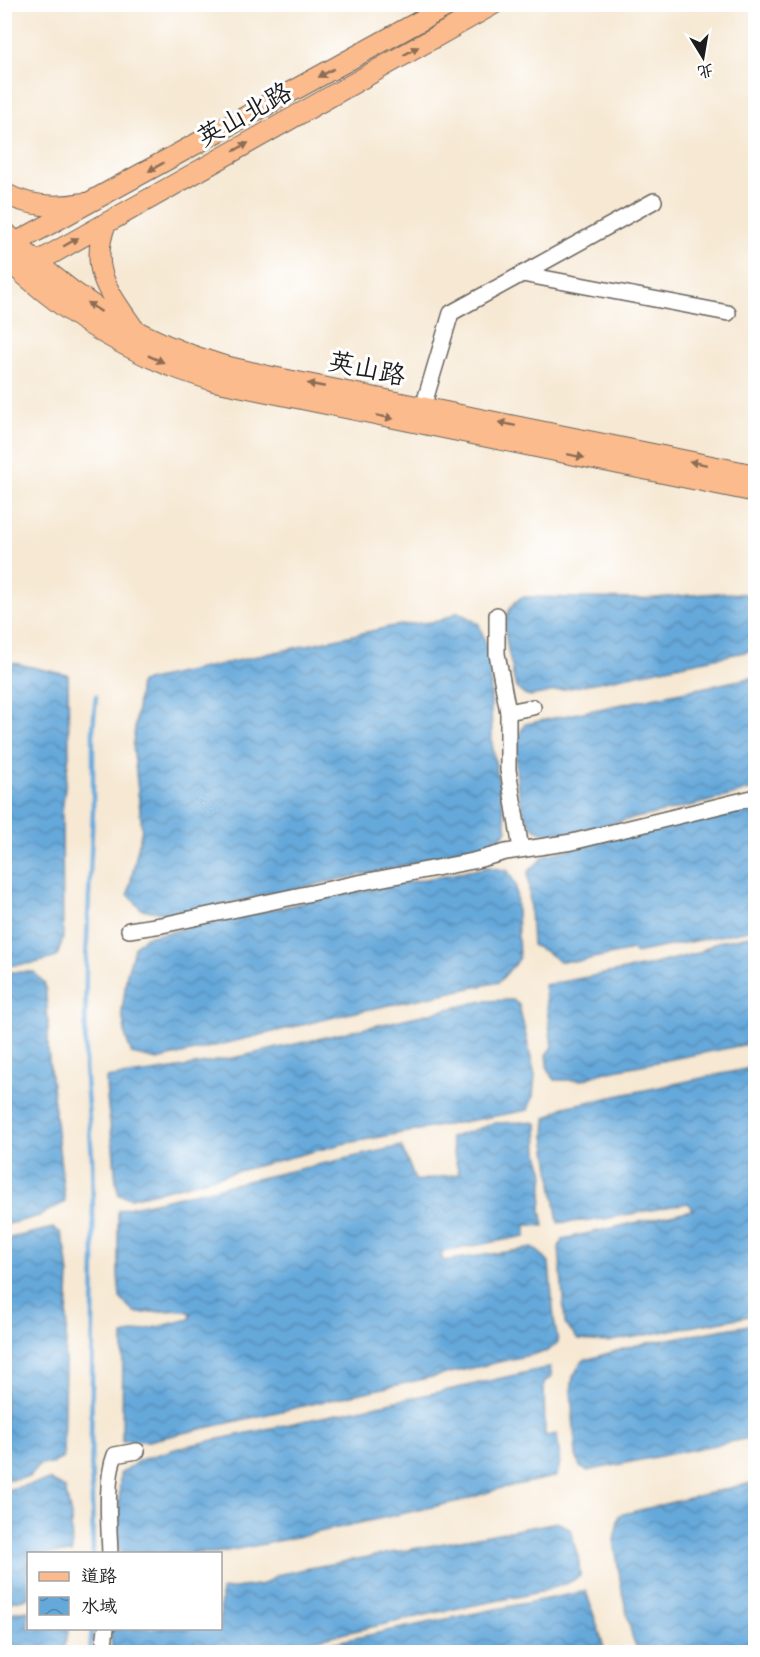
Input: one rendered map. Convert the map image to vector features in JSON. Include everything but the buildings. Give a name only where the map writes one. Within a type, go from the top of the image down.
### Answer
[{"type":"main road","name":"英山北路","points":[[7,245],[95,200],[451,4]]},
{"type":"main road","name":"英山北路","points":[[28,267],[494,4]]},
{"type":"main road","points":[[4,193],[27,203],[49,206],[95,200]]},
{"type":"main road","points":[[106,223],[99,249],[102,277],[135,331]]},
{"type":"main road","name":"英山路","points":[[7,245],[28,267],[48,296],[86,323],[170,366],[214,381],[756,492]]},
{"type":"main road","name":"英山路","points":[[28,267],[60,283],[96,309],[135,331],[176,350],[219,364],[756,475]]},
{"type":"lane","points":[[423,407],[451,313],[654,201]]},
{"type":"lane","points":[[522,274],[728,313]]},
{"type":"lane","points":[[497,615],[497,654],[508,712],[508,771],[521,849]]},
{"type":"lane","points":[[508,712],[532,707]]},
{"type":"lane","points":[[129,930],[473,861],[521,849],[572,842],[756,797]]},
{"type":"lane","points":[[110,1552],[111,1466],[116,1455],[137,1451]]},
{"type":"lane","points":[[103,1653],[106,1630]]},
{"type":"water","points":[[716,593],[755,594],[755,650],[531,696],[523,694],[516,685],[505,629],[509,611],[522,597],[643,599]]},
{"type":"water","points":[[458,612],[479,624],[490,656],[492,743],[507,830],[492,847],[174,915],[141,909],[128,894],[142,829],[133,745],[140,682],[394,626],[439,621]]},
{"type":"water","points":[[5,661],[68,675],[69,755],[62,812],[63,938],[57,957],[35,963],[5,966]]},
{"type":"water","points":[[755,677],[755,789],[695,805],[563,834],[539,830],[532,826],[526,817],[516,775],[517,745],[525,724]]},
{"type":"water","points":[[755,804],[755,929],[635,953],[633,950],[579,961],[559,961],[532,945],[528,872],[546,855]]},
{"type":"water","points":[[489,867],[508,871],[516,886],[519,959],[499,982],[347,1014],[157,1060],[132,1054],[126,1038],[122,1012],[127,973],[135,946],[146,937],[320,899]]},
{"type":"water","points":[[755,935],[755,1043],[605,1072],[582,1080],[555,1080],[548,1071],[546,1055],[552,1047],[544,985],[646,966],[698,953],[717,942]]},
{"type":"water","points":[[5,972],[34,972],[45,984],[48,1050],[65,1202],[39,1216],[5,1225]]},
{"type":"water","points":[[513,1000],[519,1005],[535,1076],[533,1096],[528,1110],[342,1144],[131,1198],[119,1195],[115,1177],[106,1078],[243,1056],[483,1001]]},
{"type":"water","points":[[755,1067],[755,1315],[607,1342],[578,1340],[565,1324],[559,1247],[563,1239],[692,1210],[688,1203],[604,1219],[558,1223],[545,1136],[546,1118],[564,1107]]},
{"type":"water","points":[[495,1123],[537,1123],[538,1153],[544,1173],[541,1210],[544,1226],[526,1225],[526,1236],[441,1252],[443,1261],[533,1248],[541,1254],[549,1263],[558,1342],[548,1351],[148,1441],[122,1441],[123,1335],[190,1319],[191,1313],[178,1311],[135,1313],[120,1298],[118,1210],[401,1146],[416,1181],[459,1174],[450,1138]]},
{"type":"water","points":[[53,1228],[61,1233],[69,1275],[63,1458],[52,1464],[40,1464],[29,1477],[5,1480],[5,1239]]},
{"type":"water","points":[[755,1324],[755,1437],[587,1471],[580,1467],[576,1455],[571,1390],[573,1377],[582,1361],[633,1346]]},
{"type":"water","points":[[550,1367],[552,1377],[544,1382],[545,1436],[557,1434],[560,1461],[557,1476],[498,1489],[464,1500],[221,1552],[120,1552],[120,1474],[140,1460],[182,1447]]},
{"type":"water","points":[[49,1480],[65,1488],[71,1516],[72,1552],[27,1552],[27,1598],[5,1603],[5,1490]]},
{"type":"water","points":[[755,1482],[755,1652],[638,1652],[622,1591],[614,1540],[619,1515]]},
{"type":"water","points":[[558,1522],[570,1529],[579,1561],[580,1576],[568,1583],[527,1595],[443,1611],[261,1652],[112,1652],[112,1630],[222,1630],[222,1590],[264,1584],[277,1575]]},
{"type":"water","points":[[586,1591],[605,1652],[291,1652],[387,1631]]},
{"type":"water","points":[[27,1610],[27,1630],[69,1630],[63,1652],[5,1652],[5,1614]]},
{"type":"waterway","points":[[93,1552],[91,1439],[94,1257],[92,1157],[85,1068],[86,961],[96,696]]},
{"type":"waterway","points":[[90,1652],[92,1630]]}]
